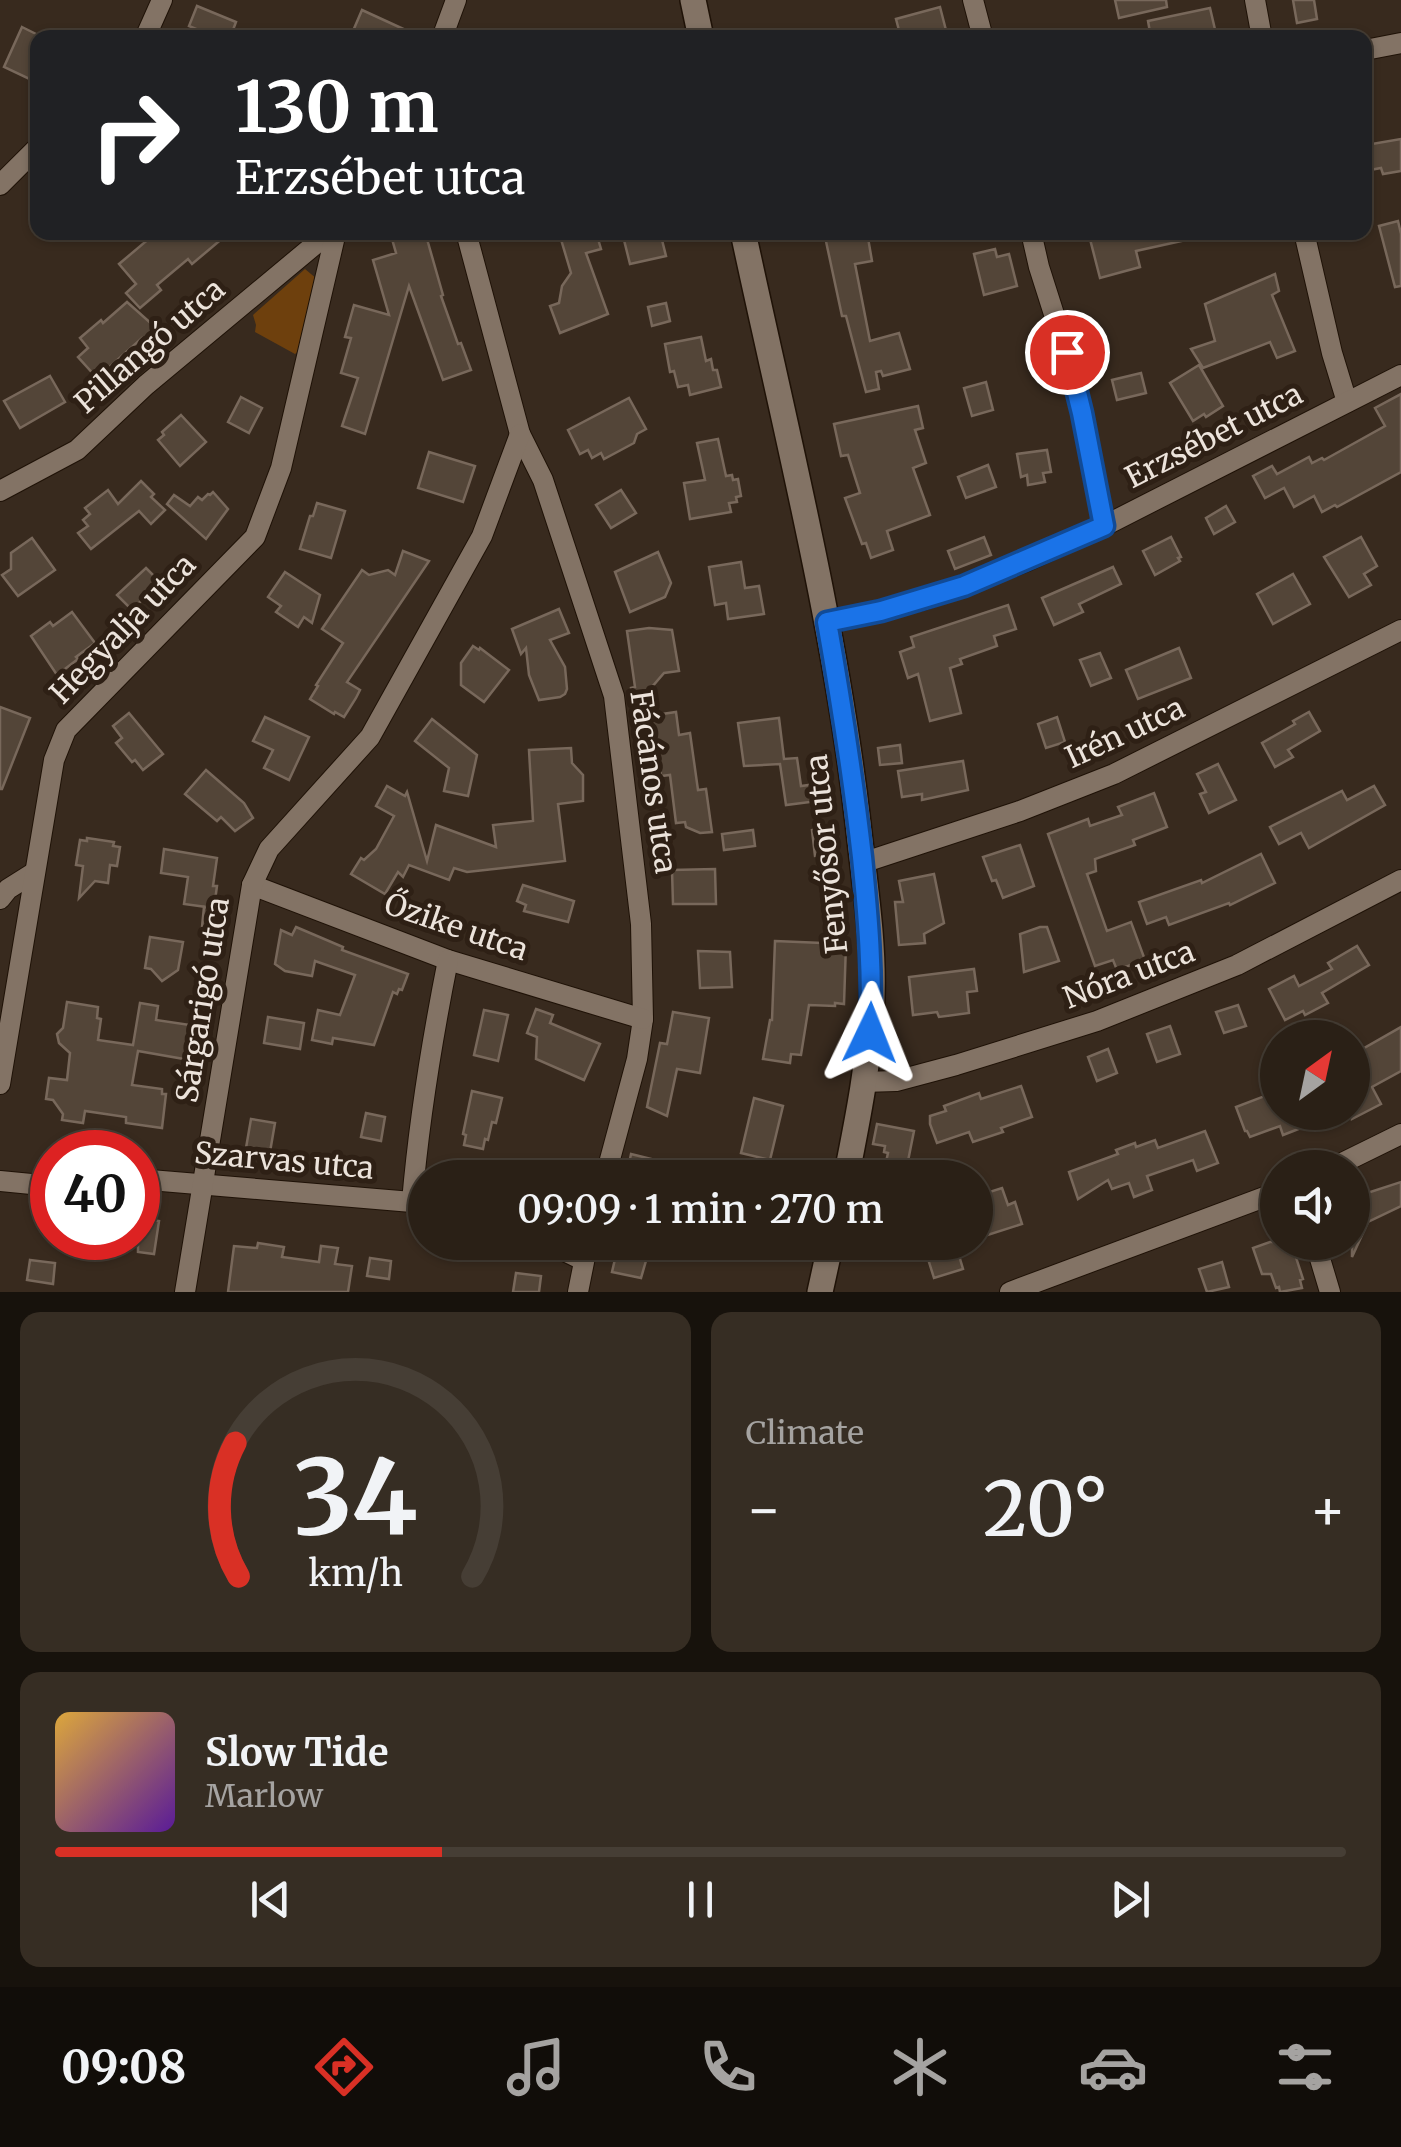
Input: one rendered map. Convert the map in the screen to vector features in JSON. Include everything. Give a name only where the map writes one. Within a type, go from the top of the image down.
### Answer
[{"type":"street","points":[[148,30],[162,0]]},
{"type":"street","points":[[445,30],[456,0]]},
{"type":"street","points":[[693,0],[699,30]]},
{"type":"street","points":[[973,0],[981,30]]},
{"type":"street","points":[[1255,0],[1261,30]]},
{"type":"street","points":[[1372,49],[1401,43]]},
{"type":"street","points":[[0,185],[30,155]]},
{"type":"street","name":"Pillangó utca","points":[[0,491],[77,450],[146,385],[323,240]]},
{"type":"street","name":"Hegyalja utca","points":[[0,1084],[54,760],[66,730],[255,537],[281,468],[331,240]]},
{"type":"street","name":"Fácános utca","points":[[468,240],[520,434],[543,480],[614,696],[641,924],[643,1018],[637,1059],[610,1160]]},
{"type":"street","name":"Fenyősor utca","points":[[745,240],[827,622],[852,768],[872,993],[870,1033],[849,1160]]},
{"type":"street","points":[[1033,240],[1074,377],[1104,526]]},
{"type":"street","points":[[1306,240],[1332,353],[1348,402]]},
{"type":"street","name":"Erzsébet utca","points":[[827,622],[881,611],[964,586],[1104,526],[1401,375]]},
{"type":"street","name":"Sárgarigó utca","points":[[185,1292],[252,885],[269,849],[370,737],[482,536],[520,434]]},
{"type":"street","name":"Irén utca","points":[[862,863],[1020,811],[1114,774],[1401,630]]},
{"type":"street","points":[[0,898],[36,872]]},
{"type":"street","name":"Nóra utca","points":[[863,1082],[896,1081],[956,1065],[1112,1015],[1237,965],[1401,880]]},
{"type":"street","name":"Őzike utca","points":[[252,885],[448,960],[643,1018]]},
{"type":"street","points":[[418,1160],[418,1131],[448,960]]},
{"type":"street","points":[[1369,1150],[1401,1134]]},
{"type":"street","name":"Szarvas utca","points":[[160,1181],[408,1203]]},
{"type":"street","points":[[0,1182],[30,1184]]},
{"type":"street","points":[[1010,1292],[1260,1199]]},
{"type":"street","points":[[578,1292],[584,1260]]},
{"type":"street","points":[[820,1292],[828,1260]]},
{"type":"street","points":[[1320,1260],[1330,1292]]},
{"type":"shaded area","points":[[305,269],[317,279],[295,354],[255,332],[253,315]]},
{"type":"building","points":[[1115,0],[1166,0],[1167,7],[1119,18]]},
{"type":"building","points":[[1293,0],[1314,0],[1317,19],[1297,23]]},
{"type":"building","points":[[197,6],[236,22],[233,30],[198,30],[189,26]]},
{"type":"building","points":[[940,7],[946,30],[899,30],[896,19]]},
{"type":"building","points":[[1210,8],[1215,30],[1150,30],[1148,21]]},
{"type":"building","points":[[362,10],[406,30],[353,30]]},
{"type":"building","points":[[22,27],[30,31],[30,79],[4,67]]},
{"type":"building","points":[[1401,139],[1401,171],[1383,174],[1381,168],[1372,170],[1372,144]]},
{"type":"building","points":[[1398,221],[1401,286],[1395,287],[1379,226]]},
{"type":"building","points":[[148,240],[220,240],[192,264],[188,259],[157,285],[161,290],[140,308],[126,293],[136,284],[119,264]]},
{"type":"building","points":[[392,240],[427,240],[441,296],[471,370],[443,380],[409,286],[365,434],[342,426],[358,378],[341,373],[351,338],[345,337],[354,305],[389,315],[373,260],[396,253]]},
{"type":"building","points":[[561,240],[598,240],[601,249],[586,253],[608,314],[560,333],[550,306],[559,303],[562,286],[571,273]]},
{"type":"building","points":[[624,240],[662,240],[666,256],[630,264]]},
{"type":"building","points":[[826,240],[868,240],[872,261],[855,264],[870,341],[899,333],[910,369],[883,376],[881,371],[876,372],[879,389],[866,392],[846,316],[842,316]]},
{"type":"building","points":[[1090,240],[1186,240],[1136,251],[1140,267],[1100,278]]},
{"type":"building","points":[[995,249],[997,257],[1009,254],[1017,286],[984,295],[974,254]]},
{"type":"building","points":[[1275,274],[1279,291],[1272,295],[1295,351],[1277,358],[1270,342],[1203,368],[1191,349],[1215,341],[1205,304]]},
{"type":"building","points":[[127,302],[154,326],[145,342],[142,338],[97,378],[78,357],[88,348],[80,338]]},
{"type":"building","points":[[666,303],[670,321],[652,326],[648,307]]},
{"type":"building","points":[[701,337],[706,361],[711,359],[721,387],[690,395],[688,385],[678,387],[674,371],[670,372],[665,344]]},
{"type":"building","points":[[1199,365],[1223,406],[1193,421],[1170,383]]},
{"type":"building","points":[[1141,373],[1146,393],[1117,400],[1112,380]]},
{"type":"building","points":[[50,376],[65,402],[20,428],[4,401]]},
{"type":"building","points":[[986,382],[993,410],[972,416],[964,388]]},
{"type":"building","points":[[1401,394],[1401,472],[1322,512],[1314,496],[1294,507],[1284,488],[1265,498],[1253,476],[1272,466],[1277,474],[1309,457],[1312,463],[1324,460],[1385,426],[1375,408]]},
{"type":"building","points":[[241,397],[262,408],[249,433],[228,422]]},
{"type":"building","points":[[629,398],[646,429],[637,434],[634,443],[604,459],[601,453],[592,458],[588,450],[580,454],[568,430]]},
{"type":"building","points":[[918,406],[923,428],[915,430],[926,463],[913,468],[930,515],[887,531],[893,550],[871,558],[845,498],[860,493],[848,455],[841,456],[834,424]]},
{"type":"building","points":[[181,415],[206,442],[180,466],[158,440]]},
{"type":"building","points":[[718,439],[726,476],[738,479],[741,496],[736,497],[737,502],[729,503],[731,512],[690,519],[684,483],[705,480],[697,443]]},
{"type":"building","points":[[1047,450],[1051,472],[1043,473],[1045,482],[1028,485],[1027,475],[1021,477],[1017,454]]},
{"type":"building","points":[[429,452],[475,466],[463,502],[418,488]]},
{"type":"building","points":[[988,465],[996,487],[966,498],[958,477]]},
{"type":"building","points":[[141,481],[165,510],[151,524],[139,511],[91,549],[78,533],[88,526],[83,520],[90,514],[85,508],[108,490],[118,504]]},
{"type":"building","points":[[621,490],[636,513],[611,528],[596,505]]},
{"type":"building","points":[[213,492],[228,509],[206,539],[167,504],[174,495],[190,506],[198,497],[202,500]]},
{"type":"building","points":[[317,503],[345,511],[331,558],[300,549]]},
{"type":"building","points":[[1226,506],[1235,522],[1214,534],[1206,518]]},
{"type":"building","points":[[984,537],[991,555],[955,569],[948,551]]},
{"type":"building","points":[[1171,537],[1180,561],[1155,575],[1143,551]]},
{"type":"building","points":[[1361,537],[1377,566],[1364,574],[1371,585],[1349,597],[1324,557]]},
{"type":"building","points":[[32,538],[55,570],[18,596],[2,575],[11,569],[11,553]]},
{"type":"building","points":[[403,551],[429,561],[347,682],[360,690],[356,698],[344,717],[334,714],[310,699],[343,643],[322,629],[362,570],[369,575],[388,570],[395,575]]},
{"type":"building","points":[[658,552],[671,583],[665,597],[630,612],[615,572]]},
{"type":"building","points":[[741,562],[745,588],[759,586],[764,614],[728,619],[726,603],[715,605],[709,567]]},
{"type":"building","points":[[1113,567],[1121,584],[1079,604],[1083,612],[1054,625],[1042,598]]},
{"type":"building","points":[[146,568],[159,581],[132,610],[117,595]]},
{"type":"building","points":[[285,572],[320,595],[312,623],[304,617],[298,627],[276,612],[281,606],[268,597]]},
{"type":"building","points":[[1293,574],[1310,604],[1273,624],[1257,594]]},
{"type":"building","points":[[1008,605],[1016,629],[994,636],[997,646],[960,659],[962,664],[950,668],[961,713],[930,721],[918,674],[908,678],[900,652],[914,647],[911,637]]},
{"type":"building","points":[[559,609],[569,633],[550,640],[565,667],[567,689],[560,697],[539,700],[529,675],[526,648],[521,654],[512,629]]},
{"type":"building","points":[[72,612],[95,643],[57,675],[31,636]]},
{"type":"building","points":[[672,630],[679,671],[664,673],[652,687],[654,706],[633,709],[631,688],[635,687],[627,631]]},
{"type":"building","points":[[473,646],[509,670],[484,702],[461,685],[461,663]]},
{"type":"building","points":[[1179,648],[1191,678],[1138,699],[1126,670]]},
{"type":"building","points":[[1100,653],[1111,678],[1091,686],[1080,660]]},
{"type":"building","points":[[0,707],[30,718],[2,789],[0,789]]},
{"type":"building","points":[[676,712],[679,735],[690,733],[698,790],[706,789],[712,832],[700,833],[686,827],[685,822],[676,823],[670,775],[661,776],[659,760],[653,753],[648,716]]},
{"type":"building","points":[[1309,712],[1320,731],[1288,750],[1293,757],[1275,767],[1262,743]]},
{"type":"building","points":[[129,713],[163,754],[143,770],[116,743],[122,738],[113,726]]},
{"type":"building","points":[[265,717],[309,737],[289,780],[264,768],[273,750],[253,741]]},
{"type":"building","points":[[1057,717],[1065,742],[1046,748],[1038,724]]},
{"type":"building","points":[[779,718],[784,759],[797,758],[801,786],[816,784],[818,801],[786,805],[780,764],[744,766],[738,723]]},
{"type":"building","points":[[432,719],[477,755],[468,796],[444,791],[449,768],[415,741]]},
{"type":"building","points":[[900,745],[902,763],[880,765],[878,748]]},
{"type":"building","points":[[571,748],[572,763],[583,775],[583,801],[558,804],[565,861],[467,872],[454,868],[449,880],[409,865],[403,877],[398,872],[385,894],[351,874],[361,858],[364,860],[376,849],[394,816],[376,806],[387,786],[405,796],[407,792],[427,861],[436,825],[496,847],[493,825],[533,821],[529,750]]},
{"type":"building","points":[[963,761],[968,790],[922,800],[922,794],[902,797],[898,771]]},
{"type":"building","points":[[1218,764],[1236,800],[1209,813],[1200,794],[1206,792],[1197,774]]},
{"type":"building","points":[[206,770],[244,803],[253,818],[235,831],[185,794]]},
{"type":"building","points":[[1374,786],[1385,805],[1309,848],[1301,833],[1279,844],[1270,827],[1342,791],[1347,800]]},
{"type":"building","points":[[1154,793],[1167,827],[1133,840],[1135,845],[1095,859],[1096,871],[1087,874],[1107,931],[1131,922],[1145,960],[1117,970],[1113,960],[1095,966],[1048,834],[1088,819],[1090,826],[1122,815],[1118,807]]},
{"type":"building","points":[[832,828],[835,854],[815,856],[812,830]]},
{"type":"building","points":[[753,830],[755,846],[724,850],[722,834]]},
{"type":"building","points":[[80,840],[114,842],[113,846],[120,847],[117,866],[110,865],[108,883],[95,881],[79,898],[83,866],[76,865]]},
{"type":"building","points":[[1020,845],[1034,886],[1003,898],[983,857]]},
{"type":"building","points":[[164,849],[217,858],[214,908],[184,904],[188,877],[161,873]]},
{"type":"building","points":[[1261,854],[1275,883],[1230,905],[1169,925],[1166,917],[1147,924],[1139,902],[1201,880],[1202,883]]},
{"type":"building","points":[[715,869],[716,904],[673,904],[672,870]]},
{"type":"building","points":[[934,874],[944,923],[924,934],[925,943],[899,945],[895,902],[903,902],[899,881]]},
{"type":"building","points":[[523,885],[574,901],[568,922],[524,911],[526,905],[517,901]]},
{"type":"building","points":[[204,907],[227,910],[225,930],[202,927]]},
{"type":"building","points":[[296,927],[343,947],[342,950],[408,974],[402,990],[393,992],[374,1045],[333,1038],[332,1044],[312,1040],[318,1010],[340,1015],[355,975],[315,961],[312,976],[285,971],[275,964],[281,930],[292,935]]},
{"type":"building","points":[[1047,927],[1059,961],[1024,972],[1020,934]]},
{"type":"building","points":[[150,937],[183,942],[178,970],[162,981],[145,968]]},
{"type":"building","points":[[775,941],[846,944],[844,1004],[809,1005],[801,1055],[791,1054],[790,1063],[763,1059],[772,1020]]},
{"type":"building","points":[[1357,946],[1369,965],[1322,993],[1328,1003],[1285,1020],[1269,989],[1294,976],[1299,986],[1332,969],[1328,963]]},
{"type":"building","points":[[698,951],[730,952],[732,987],[700,988]]},
{"type":"building","points":[[974,969],[977,991],[967,992],[969,1013],[913,1015],[909,977]]},
{"type":"building","points":[[67,1002],[98,1007],[98,1040],[133,1045],[140,1003],[158,1006],[156,1020],[190,1025],[184,1059],[138,1051],[132,1085],[162,1089],[162,1094],[166,1094],[162,1128],[85,1111],[83,1123],[62,1120],[63,1114],[53,1100],[46,1099],[49,1078],[67,1080],[70,1053],[59,1043],[57,1034],[63,1028]]},
{"type":"building","points":[[1238,1005],[1246,1026],[1224,1033],[1216,1012]]},
{"type":"building","points":[[536,1009],[553,1015],[550,1023],[600,1044],[584,1080],[536,1059],[537,1037],[527,1033]]},
{"type":"building","points":[[484,1010],[508,1015],[498,1061],[474,1055]]},
{"type":"building","points":[[673,1012],[709,1018],[700,1073],[677,1069],[667,1116],[647,1107],[660,1043],[667,1044]]},
{"type":"building","points":[[268,1017],[304,1023],[300,1049],[264,1043]]},
{"type":"building","points":[[1170,1026],[1180,1054],[1157,1062],[1147,1034]]},
{"type":"building","points":[[1401,1027],[1401,1071],[1372,1087],[1381,1104],[1370,1110],[1370,1045]]},
{"type":"building","points":[[1108,1049],[1117,1073],[1097,1081],[1088,1057]]},
{"type":"building","points":[[1021,1086],[1032,1117],[973,1142],[969,1132],[937,1143],[930,1116],[946,1111],[944,1106],[979,1093],[981,1099]]},
{"type":"building","points":[[472,1091],[502,1098],[496,1123],[492,1122],[483,1149],[464,1145]]},
{"type":"building","points":[[754,1098],[783,1106],[770,1160],[741,1153]]},
{"type":"building","points":[[1260,1098],[1260,1130],[1269,1130],[1250,1137],[1236,1107]]},
{"type":"building","points":[[366,1113],[385,1117],[381,1141],[361,1137]]},
{"type":"building","points":[[251,1119],[275,1123],[270,1152],[246,1148]]},
{"type":"building","points":[[877,1124],[914,1131],[908,1160],[886,1160],[885,1146],[873,1144]]},
{"type":"building","points":[[1205,1131],[1218,1163],[1197,1171],[1193,1160],[1147,1176],[1152,1190],[1134,1197],[1129,1183],[1112,1189],[1108,1180],[1078,1199],[1069,1172],[1118,1154],[1116,1150],[1135,1143],[1136,1147],[1155,1140],[1158,1148]]},
{"type":"building","points":[[631,1154],[655,1160],[630,1160]]},
{"type":"building","points":[[1401,1182],[1401,1206],[1370,1221],[1370,1192]]},
{"type":"building","points":[[1002,1188],[1008,1205],[1015,1202],[1022,1224],[993,1233],[993,1191]]},
{"type":"building","points":[[258,1243],[284,1247],[282,1257],[319,1262],[321,1246],[338,1248],[335,1264],[352,1266],[348,1292],[228,1292],[234,1246],[257,1248]]},
{"type":"building","points":[[1260,1246],[1260,1260],[1297,1260],[1302,1288],[1280,1292],[1271,1274],[1262,1274],[1253,1248]]},
{"type":"building","points":[[370,1258],[391,1261],[389,1279],[367,1276]]},
{"type":"building","points":[[30,1260],[55,1263],[53,1284],[27,1280]]},
{"type":"building","points":[[615,1260],[646,1260],[641,1278],[612,1272]]},
{"type":"building","points":[[928,1260],[960,1260],[963,1269],[934,1278]]},
{"type":"building","points":[[1222,1262],[1229,1287],[1207,1292],[1199,1269]]},
{"type":"building","points":[[516,1273],[541,1276],[539,1292],[513,1292]]},
{"type":"route","points":[[870,1033],[870,938],[852,768],[827,622],[881,611],[964,586],[1104,526],[1067,352]]}]
